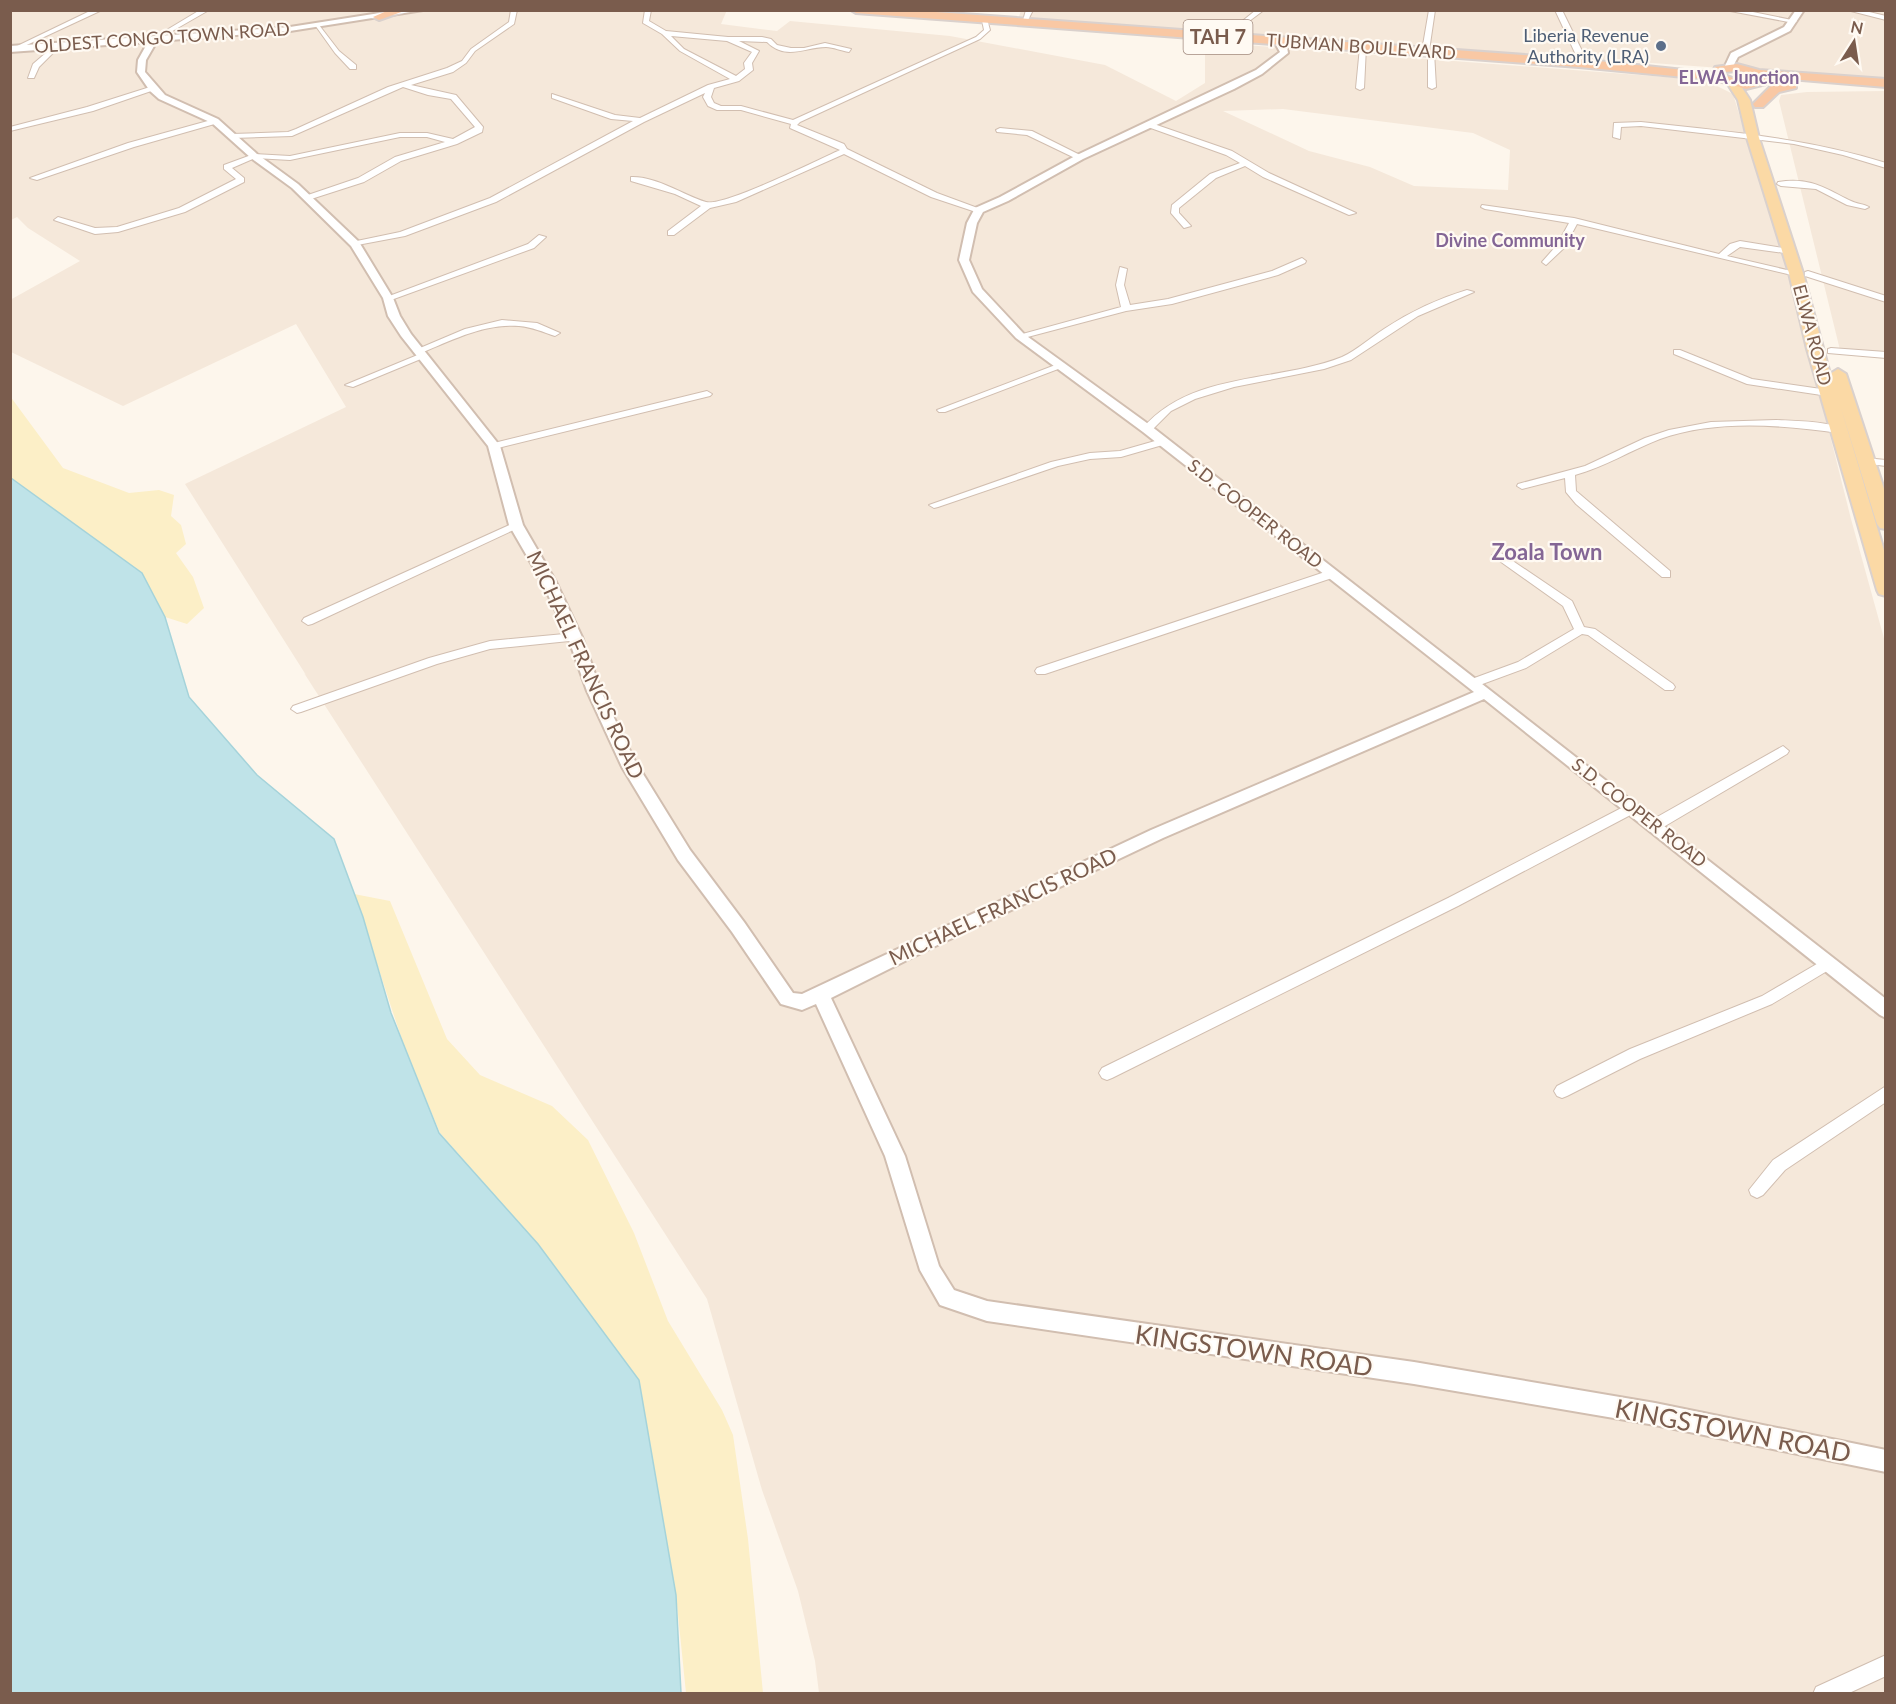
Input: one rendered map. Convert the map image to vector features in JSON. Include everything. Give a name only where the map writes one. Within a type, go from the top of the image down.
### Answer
[{"type":"highway","points":[[379,17],[402,10]]},
{"type":"highway","name":"TUBMAN BOULEVARD","points":[[856,10],[1579,63],[1600,67],[1690,74],[1722,71]]},
{"type":"highway","name":"TUBMAN BOULEVARD","points":[[1579,63],[1601,62],[1722,71]]},
{"type":"highway","points":[[1722,71],[1809,83],[1886,88]]},
{"type":"highway","points":[[1722,71],[1733,83],[1755,77],[1886,83]]},
{"type":"highway","points":[[1690,74],[1724,86],[1744,100]]},
{"type":"highway","points":[[1759,104],[1775,89],[1809,83]]},
{"type":"main road","name":"ELWA ROAD","points":[[1755,77],[1762,132],[1789,252],[1802,274],[1831,351],[1886,524]]},
{"type":"main road","name":"ELWA ROAD","points":[[1733,83],[1762,132],[1781,184],[1828,393],[1882,569],[1886,590]]},
{"type":"street","points":[[12,49],[99,10]]},
{"type":"street","points":[[10,129],[90,109],[153,89],[141,72],[142,60],[153,40],[206,10]]},
{"type":"street","name":"OLDEST CONGO TOWN ROAD","points":[[12,49],[317,26],[419,10]]},
{"type":"street","points":[[232,136],[278,135],[299,131],[338,116],[351,106],[450,70],[464,62],[473,50],[512,23],[514,10]]},
{"type":"street","points":[[648,10],[645,22],[664,33],[682,50],[736,79]]},
{"type":"street","points":[[1024,23],[1030,10]]},
{"type":"street","points":[[1230,38],[1242,24],[1261,10]]},
{"type":"street","points":[[1432,10],[1428,52],[1432,87]]},
{"type":"street","points":[[1558,10],[1580,55],[1579,63]]},
{"type":"street","points":[[1728,10],[1794,21]]},
{"type":"street","points":[[1722,71],[1734,55],[1787,29],[1800,10]]},
{"type":"street","points":[[1850,10],[1886,18]]},
{"type":"street","points":[[711,87],[707,97],[711,104],[720,108],[741,108],[770,118],[793,122],[978,38],[987,30],[985,20]]},
{"type":"street","points":[[317,26],[337,52],[353,67]]},
{"type":"street","points":[[664,33],[728,39],[762,39],[769,40],[775,46],[791,50],[804,50],[825,45],[849,50]]},
{"type":"street","points":[[355,244],[402,234],[493,200],[641,120],[711,87],[736,79],[749,70],[748,63],[756,51],[728,39]]},
{"type":"street","points":[[793,122],[792,126],[841,146],[844,152],[934,195],[979,210],[1004,199],[1080,157],[1259,72],[1284,53],[1278,41]]},
{"type":"street","points":[[31,75],[36,66],[56,47]]},
{"type":"street","points":[[1359,88],[1363,47]]},
{"type":"street","points":[[1739,53],[1741,65],[1755,77]]},
{"type":"street","points":[[308,198],[361,180],[398,159],[454,142],[473,134],[479,127],[453,97],[406,86]]},
{"type":"street","name":"MICHAEL FRANCIS ROAD","points":[[153,89],[162,97],[215,121],[254,156],[308,198],[355,244],[388,298],[394,316],[420,354],[494,446],[516,525],[549,582],[575,637],[594,691],[628,763],[684,855],[738,927],[787,999],[802,1002],[821,995],[1157,834],[1485,693]]},
{"type":"street","points":[[555,96],[614,117],[641,120]]},
{"type":"street","points":[[34,178],[131,144],[215,121]]},
{"type":"street","points":[[1617,137],[1617,125],[1631,123],[1762,132],[1886,166]]},
{"type":"street","points":[[1151,125],[1229,153],[1266,175],[1352,213]]},
{"type":"street","points":[[1000,130],[1029,133],[1080,157]]},
{"type":"street","points":[[58,220],[88,230],[103,231],[164,216],[182,210],[241,180],[227,166],[254,156],[290,158],[400,135],[427,135],[454,142]]},
{"type":"street","points":[[671,234],[706,206],[733,200],[844,152]]},
{"type":"street","points":[[1187,226],[1175,213],[1175,207],[1213,176],[1246,163]]},
{"type":"street","points":[[634,179],[678,192],[706,206]]},
{"type":"street","points":[[1781,184],[1828,190],[1848,204],[1865,207]]},
{"type":"street","points":[[1485,207],[1574,221],[1802,274],[1857,288],[1886,299]]},
{"type":"street","name":"S.D. COOPER ROAD","points":[[979,210],[972,223],[964,260],[977,290],[1020,336],[1147,429],[1633,807],[1886,1010]]},
{"type":"street","points":[[1546,262],[1561,246],[1574,221]]},
{"type":"street","points":[[388,298],[531,246],[542,237]]},
{"type":"street","points":[[1721,257],[1732,246],[1740,244],[1789,252]]},
{"type":"street","points":[[1020,336],[1126,308],[1169,302],[1204,293],[1275,273],[1302,261]]},
{"type":"street","points":[[1123,268],[1120,285],[1126,308]]},
{"type":"street","points":[[1147,429],[1169,408],[1186,400],[1242,382],[1299,374],[1342,361],[1357,354],[1402,321],[1448,297],[1470,292]]},
{"type":"street","points":[[350,385],[479,326],[517,322],[537,324],[555,333]]},
{"type":"street","points":[[1831,351],[1886,355]]},
{"type":"street","points":[[1677,352],[1750,382],[1828,393]]},
{"type":"street","points":[[942,410],[1061,366]]},
{"type":"street","points":[[494,446],[707,394]]},
{"type":"street","points":[[1522,486],[1606,460],[1644,441],[1670,433],[1716,424],[1767,423],[1839,430]]},
{"type":"street","points":[[934,505],[1055,464],[1090,456],[1121,454],[1162,442]]},
{"type":"street","points":[[1865,461],[1886,463]]},
{"type":"street","points":[[1570,473],[1571,492],[1580,502],[1666,574]]},
{"type":"street","points":[[308,621],[516,525]]},
{"type":"street","points":[[1498,555],[1568,604],[1574,612],[1580,630]]},
{"type":"street","points":[[1041,671],[1331,574]]},
{"type":"street","points":[[1473,683],[1522,664],[1580,630],[1591,632],[1669,687]]},
{"type":"street","points":[[297,709],[422,665],[490,645],[575,637]]},
{"type":"street","points":[[1655,825],[1783,751]]},
{"type":"street","points":[[1107,1073],[1453,902],[1633,807]]},
{"type":"street","points":[[1562,1091],[1635,1054],[1767,1000],[1827,964]]},
{"type":"street","name":"KINGSTOWN ROAD","points":[[821,995],[894,1156],[930,1270],[947,1298],[987,1311],[1414,1373],[1655,1413],[1886,1461]]},
{"type":"street","points":[[1757,1190],[1779,1165],[1886,1094]]},
{"type":"street","points":[[1823,1694],[1886,1665]]},
{"type":"shaded area","points":[[727,10],[721,24],[777,31],[790,21],[950,36],[1105,65],[1176,101],[1205,83],[1205,42],[1705,80],[1733,94],[1797,304],[1851,519],[1885,642],[1885,1693],[819,1693],[815,1661],[798,1591],[762,1490],[707,1299],[185,484],[346,407],[296,324],[123,406],[11,352],[10,300],[80,261],[28,228],[17,217],[11,220],[11,11]],"holes":[[[1283,109],[1473,133],[1510,150],[1508,190],[1414,186],[1370,167],[1309,151],[1223,111]]]},
{"type":"shaded area","points":[[1021,10],[1885,11],[1885,80],[1019,17]]},
{"type":"shaded area","points":[[1885,91],[1885,354],[1840,350],[1779,101],[1781,95],[1807,92]]},
{"type":"sand","points":[[10,396],[63,468],[129,493],[159,490],[174,495],[171,516],[181,525],[186,544],[176,553],[193,577],[204,608],[187,624],[165,617],[142,573],[11,478]]},
{"type":"sand","points":[[354,894],[390,901],[447,1039],[480,1075],[552,1106],[588,1140],[634,1233],[668,1321],[722,1410],[733,1435],[748,1539],[763,1693],[686,1693],[676,1595],[639,1380],[538,1244],[440,1133],[405,1049]]},
{"type":"water","points":[[11,478],[142,573],[165,617],[189,697],[257,775],[334,839],[363,917],[391,1013],[439,1133],[538,1244],[639,1380],[676,1595],[681,1693],[11,1693]]},
{"type":"place","name":"Liberia Revenue Authority (LRA)","points":[[1661,46]]},
{"type":"district","name":"ELWA Junction","points":[[1739,78]]},
{"type":"district","name":"Divine Community","points":[[1510,241]]},
{"type":"district","name":"Zoala Town","points":[[1547,552]]}]
